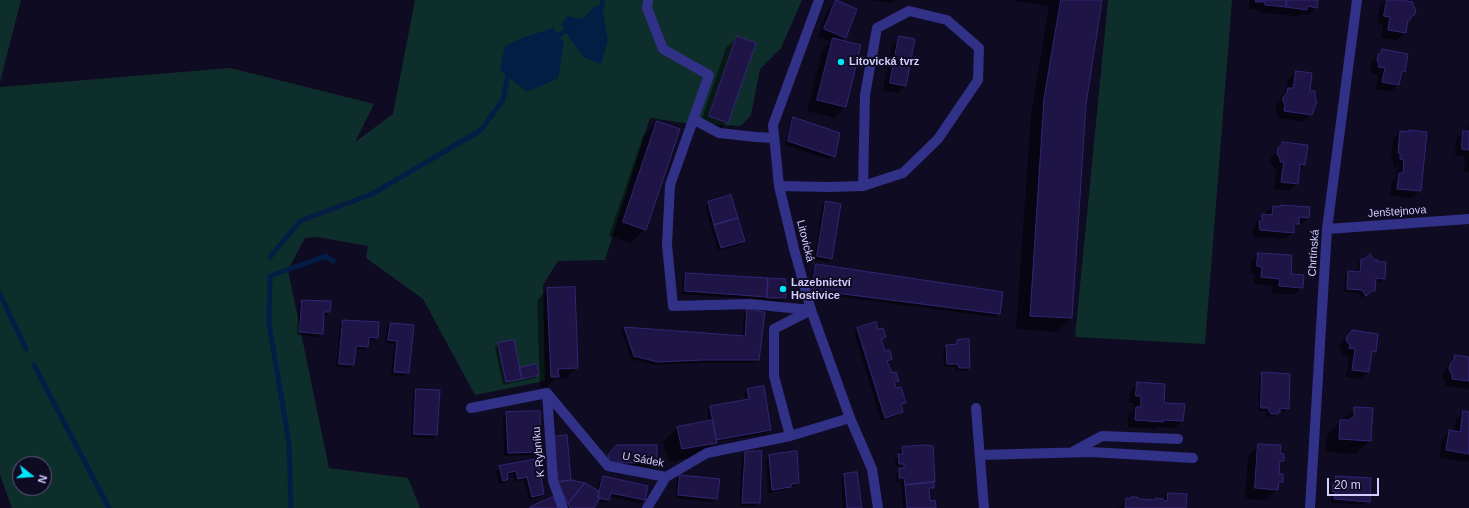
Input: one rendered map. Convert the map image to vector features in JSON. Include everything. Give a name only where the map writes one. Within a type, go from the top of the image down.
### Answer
[{"type":"street","points":[[648,0],[647,8],[662,49],[708,75],[670,185],[667,245],[673,306],[750,304],[811,310]]},
{"type":"street","name":"Litovická","points":[[820,0],[773,125],[779,186],[794,249],[811,310],[850,418],[872,469],[878,508]]},
{"type":"street","name":"Chrtínská","points":[[1310,508],[1328,229],[1357,0]]},
{"type":"street","points":[[779,186],[863,186],[902,173],[938,139],[978,80],[979,48],[947,20],[909,11],[878,28],[865,95],[863,186]]},
{"type":"street","points":[[693,119],[719,133],[756,138],[774,138]]},
{"type":"street","name":"Jenštejnova","points":[[1328,229],[1469,219]]},
{"type":"street","points":[[790,436],[774,376],[774,329],[811,310]]},
{"type":"street","points":[[471,408],[546,393]]},
{"type":"street","name":"U Sádek","points":[[546,393],[608,466],[666,477],[707,453],[790,436],[850,418]]},
{"type":"street","name":"K Rybníku","points":[[546,393],[553,482],[563,508]]},
{"type":"street","points":[[976,408],[984,508]]},
{"type":"street","points":[[1072,452],[1102,436],[1178,439]]},
{"type":"street","points":[[980,456],[1091,452],[1193,458]]},
{"type":"street","points":[[647,508],[666,477]]},
{"type":"green space","points":[[0,0],[21,0],[0,82]]},
{"type":"green space","points":[[415,0],[802,0],[781,48],[760,69],[751,115],[741,126],[684,123],[650,118],[605,260],[558,261],[543,285],[545,381],[475,395],[423,299],[366,258],[368,246],[317,237],[305,238],[288,270],[329,468],[408,478],[420,508],[12,508],[0,475],[0,87],[230,68],[374,104],[355,142],[393,114]]},
{"type":"green space","points":[[1108,0],[1232,0],[1205,344],[1075,337]]},
{"type":"water","points":[[595,6],[602,6],[608,40],[601,64],[583,57],[561,25],[567,16],[582,19]]},
{"type":"water","points":[[553,28],[564,43],[558,78],[527,92],[500,70],[505,46],[522,38]]},
{"type":"building","points":[[836,0],[857,9],[846,38],[824,29]]},
{"type":"building","points":[[1061,0],[1102,0],[1086,105],[1072,318],[1030,316],[1044,99]]},
{"type":"building","points":[[1256,0],[1287,0],[1286,7],[1265,5],[1265,2],[1256,2]]},
{"type":"building","points":[[1287,0],[1318,0],[1317,8],[1307,6],[1307,10],[1286,7]]},
{"type":"building","points":[[1387,0],[1413,2],[1416,9],[1415,14],[1410,20],[1408,20],[1406,33],[1388,30],[1390,17],[1384,16]]},
{"type":"building","points":[[737,36],[756,43],[728,123],[709,116]]},
{"type":"building","points":[[899,36],[915,39],[906,86],[890,83]]},
{"type":"building","name":"Litovická tvrz","points":[[833,38],[861,45],[846,107],[817,100]]},
{"type":"building","points":[[1382,49],[1408,54],[1405,72],[1402,71],[1399,85],[1382,82],[1385,68],[1378,67],[1379,64],[1377,60]]},
{"type":"building","points":[[1296,71],[1312,73],[1310,91],[1315,91],[1317,101],[1312,115],[1284,111],[1285,105],[1283,97],[1287,93],[1288,88],[1293,88]]},
{"type":"building","points":[[793,117],[840,133],[835,157],[788,141]]},
{"type":"building","points":[[657,121],[680,129],[646,230],[623,222]]},
{"type":"building","points":[[1409,130],[1427,132],[1421,191],[1397,189],[1399,173],[1403,173],[1404,160],[1400,159],[1400,153],[1398,153],[1400,131],[1409,132]]},
{"type":"building","points":[[1463,131],[1469,131],[1469,150],[1462,149]]},
{"type":"building","points":[[1282,142],[1308,145],[1305,165],[1300,164],[1298,184],[1281,182],[1284,162],[1280,162],[1280,158],[1277,154],[1278,148],[1282,145]]},
{"type":"building","points":[[731,195],[738,218],[714,225],[708,202]]},
{"type":"building","points":[[826,201],[841,204],[832,259],[817,256]]},
{"type":"building","points":[[1280,205],[1310,207],[1309,218],[1299,217],[1299,224],[1294,224],[1294,233],[1260,230],[1259,221],[1262,221],[1262,214],[1272,215],[1273,206],[1280,207]]},
{"type":"building","points":[[738,218],[745,241],[721,248],[714,225]]},
{"type":"building","points":[[1258,253],[1292,255],[1291,274],[1304,275],[1303,288],[1279,286],[1280,279],[1261,277],[1262,267],[1257,266]]},
{"type":"building","points":[[1370,254],[1374,260],[1378,260],[1378,262],[1386,262],[1385,279],[1376,278],[1375,291],[1372,291],[1366,296],[1362,290],[1347,289],[1348,271],[1360,272],[1361,259],[1364,259]]},
{"type":"building","points":[[816,264],[1003,292],[1000,314],[812,290]]},
{"type":"building","points":[[686,273],[768,278],[767,297],[685,291]]},
{"type":"building","points":[[768,278],[786,279],[786,298],[767,298]]},
{"type":"building","points":[[575,287],[578,368],[558,369],[559,377],[551,377],[547,288]]},
{"type":"building","points":[[302,300],[331,301],[330,312],[324,312],[323,334],[300,332]]},
{"type":"building","points":[[747,309],[765,312],[759,360],[658,362],[634,356],[624,327],[745,336]]},
{"type":"building","points":[[343,320],[379,322],[378,338],[369,337],[368,347],[356,346],[354,365],[339,364]]},
{"type":"building","points":[[876,322],[878,329],[883,328],[886,337],[881,339],[885,351],[890,350],[892,359],[887,361],[892,373],[896,372],[899,381],[894,382],[896,388],[901,387],[906,403],[901,404],[903,412],[885,418],[857,328]]},
{"type":"building","points":[[391,323],[414,325],[409,373],[394,372],[397,341],[388,340]]},
{"type":"building","points":[[1352,330],[1378,334],[1376,352],[1372,351],[1369,372],[1352,370],[1355,349],[1349,348],[1350,345],[1346,341],[1347,336]]},
{"type":"building","points":[[969,339],[970,368],[959,368],[958,364],[947,364],[946,345],[957,344],[957,340]]},
{"type":"building","points":[[514,340],[522,379],[506,382],[498,343]]},
{"type":"building","points":[[1455,355],[1469,357],[1469,381],[1452,379],[1449,369]]},
{"type":"building","points":[[537,364],[539,375],[522,379],[519,368]]},
{"type":"building","points":[[1262,372],[1290,374],[1289,409],[1280,408],[1280,412],[1277,414],[1271,414],[1269,408],[1261,408]]},
{"type":"building","points":[[1137,382],[1165,384],[1164,403],[1185,404],[1183,421],[1163,420],[1163,422],[1135,420],[1136,407],[1141,407],[1141,396],[1136,396]]},
{"type":"building","points":[[764,386],[771,430],[716,440],[710,406],[749,399],[747,389]]},
{"type":"building","points":[[416,389],[440,390],[437,435],[414,434]]},
{"type":"building","points":[[1354,407],[1373,408],[1371,441],[1339,439],[1340,420],[1349,420],[1354,416]]},
{"type":"building","points":[[540,411],[541,452],[508,453],[506,412]]},
{"type":"building","points":[[1463,411],[1469,412],[1469,454],[1446,450],[1449,430],[1460,432]]},
{"type":"building","points":[[713,420],[717,443],[682,449],[677,427]]},
{"type":"building","points":[[567,435],[571,480],[558,482],[553,437]]},
{"type":"building","points":[[1258,444],[1281,445],[1280,453],[1284,454],[1284,461],[1280,461],[1279,474],[1283,474],[1283,482],[1279,482],[1278,490],[1255,488]]},
{"type":"building","points":[[617,445],[657,445],[657,464],[609,462],[608,455]]},
{"type":"building","points":[[933,446],[935,482],[905,485],[904,478],[899,478],[899,468],[904,468],[904,464],[899,464],[898,454],[903,454],[902,447]]},
{"type":"building","points":[[762,451],[760,503],[742,503],[745,452]]},
{"type":"building","points":[[797,451],[799,483],[791,484],[791,487],[772,490],[769,455]]},
{"type":"building","points":[[538,459],[544,494],[532,497],[527,477],[518,479],[516,471],[507,473],[508,479],[503,481],[499,466]]},
{"type":"building","points":[[857,472],[862,508],[847,508],[844,474]]},
{"type":"building","points":[[680,475],[720,479],[717,499],[678,495]]},
{"type":"building","points":[[603,476],[648,486],[645,500],[611,493],[609,500],[598,498]]},
{"type":"building","points":[[1336,476],[1371,478],[1370,502],[1334,499],[1335,492],[1332,491]]},
{"type":"building","points":[[571,480],[585,483],[568,504],[558,482]]},
{"type":"building","points":[[934,482],[934,488],[929,488],[930,501],[935,500],[936,508],[907,508],[905,485]]},
{"type":"building","points":[[585,483],[599,491],[598,498],[600,498],[594,508],[570,508],[568,504]]},
{"type":"building","points":[[1168,493],[1187,494],[1186,508],[1125,508],[1126,498],[1129,499],[1131,497],[1137,497],[1139,499],[1154,500],[1156,498],[1167,501]]},
{"type":"building","points":[[553,497],[558,508],[529,508],[534,505]]},
{"type":"waterway","points":[[596,10],[602,6],[603,0]]},
{"type":"waterway","points":[[553,39],[570,28]]},
{"type":"waterway","points":[[270,257],[300,221],[372,194],[481,130],[503,100],[509,70]]},
{"type":"waterway","points":[[270,276],[326,256],[333,261]]},
{"type":"waterway","points":[[270,276],[269,324],[289,443],[291,508]]},
{"type":"waterway","points":[[0,294],[26,349]]},
{"type":"waterway","points":[[34,365],[109,508]]},
{"type":"place","name":"Litovická tvrz","points":[[841,62]]},
{"type":"place","name":"Lazebnictví Hostivice","points":[[783,289]]}]
